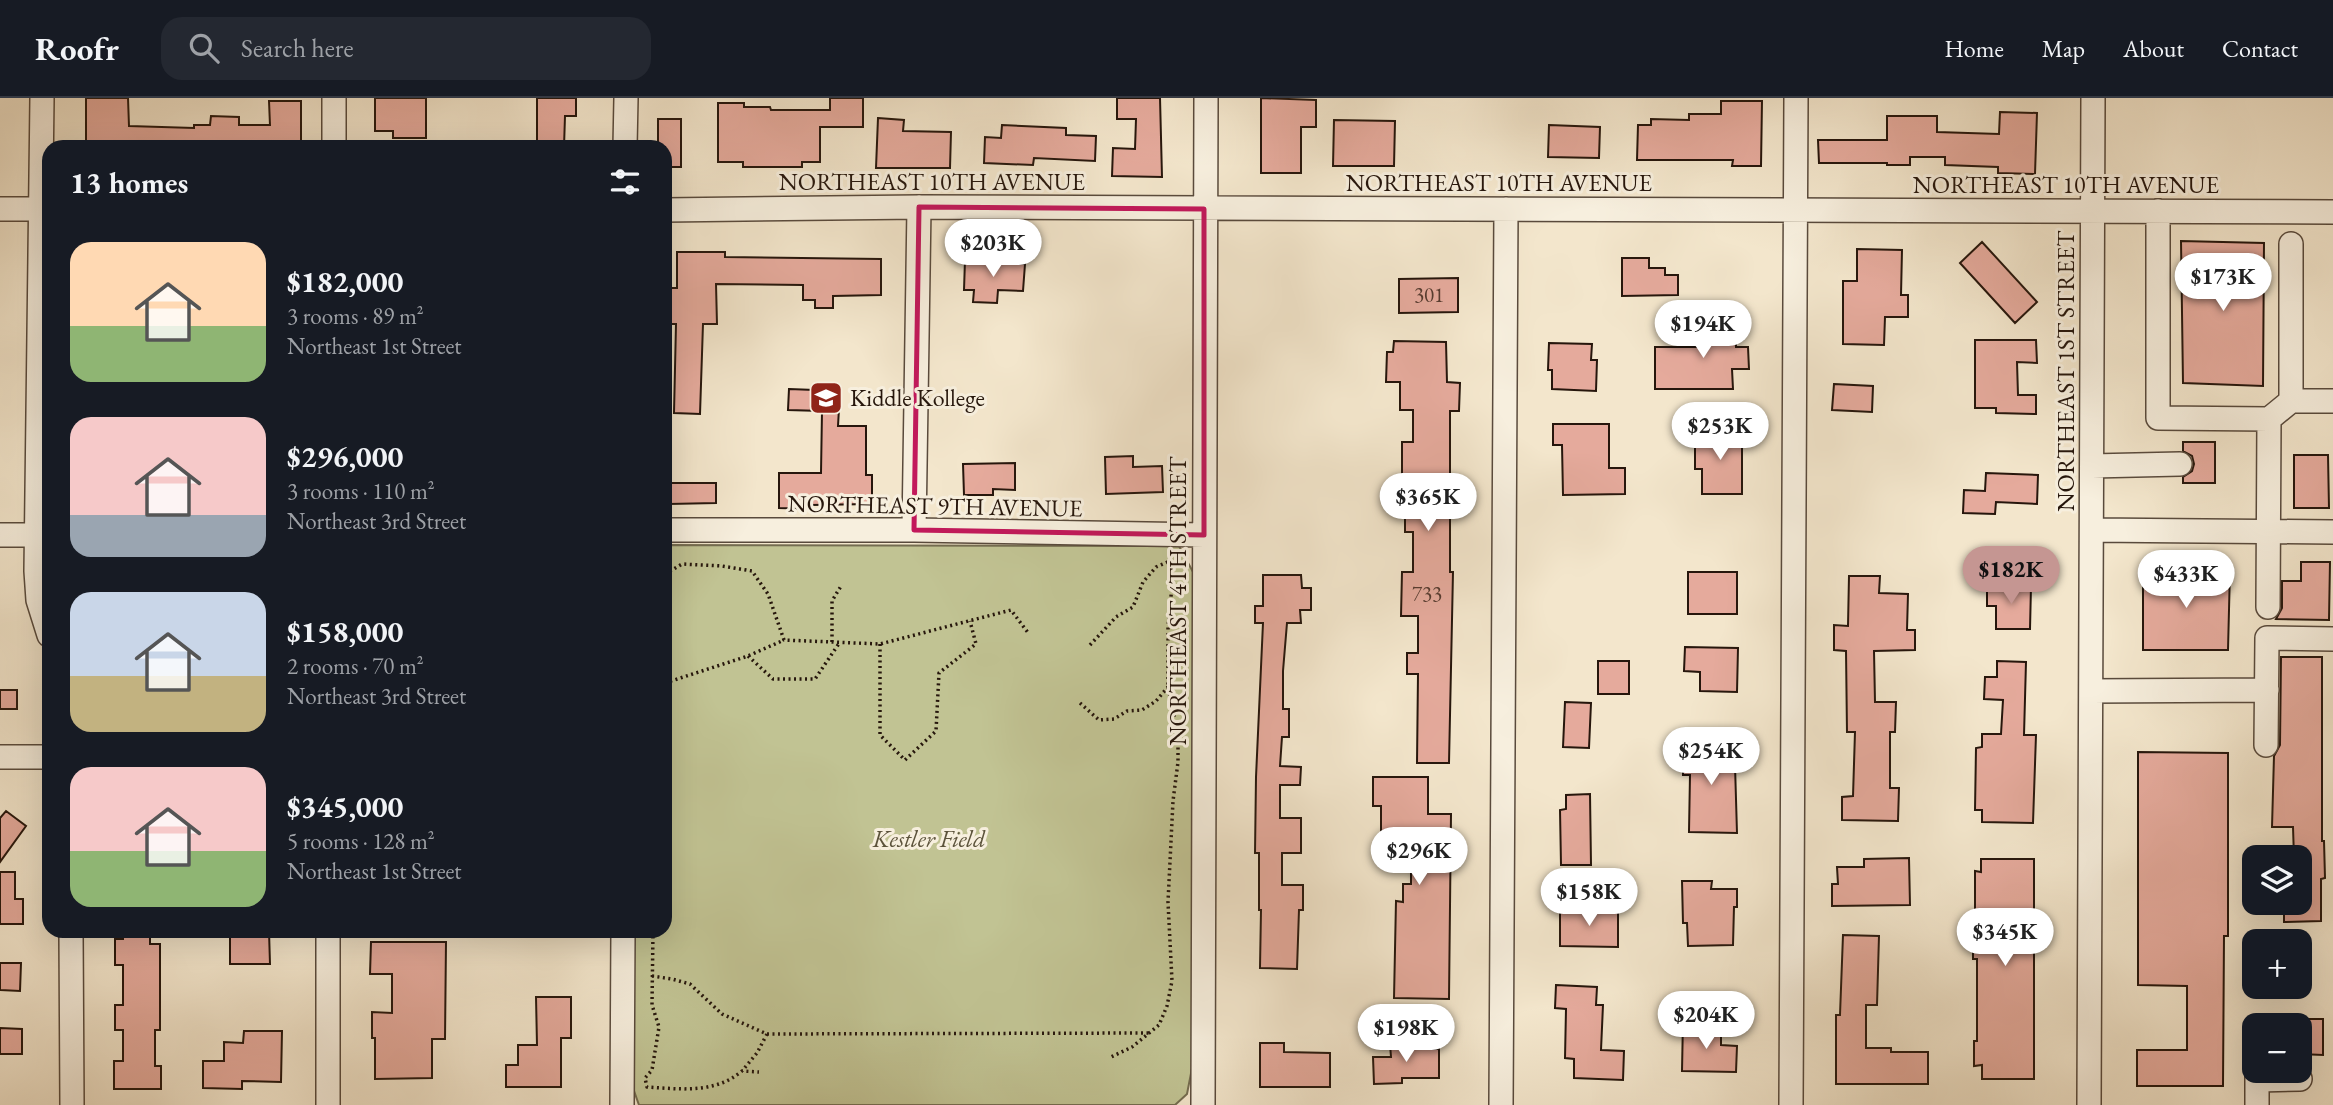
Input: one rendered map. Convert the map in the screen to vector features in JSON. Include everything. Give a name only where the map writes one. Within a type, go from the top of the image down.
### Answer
[{"type":"street","points":[[42,98],[43,140]]},
{"type":"street","points":[[334,98],[334,140]]},
{"type":"street","points":[[625,98],[625,140]]},
{"type":"street","name":"NORTHEAST 4TH STREET","points":[[1203,1105],[1206,98]]},
{"type":"street","points":[[1791,1105],[1796,98]]},
{"type":"street","name":"NORTHEAST 1ST STREET","points":[[2088,1105],[2093,98]]},
{"type":"street","points":[[914,530],[919,207]]},
{"type":"street","name":"NORTHEAST 10TH AVENUE","points":[[672,210],[919,207],[2333,212]]},
{"type":"street","points":[[0,209],[42,209]]},
{"type":"street","points":[[1500,1105],[1506,209]]},
{"type":"street","points":[[2158,211],[2158,418],[2269,419],[2291,401],[2333,401]]},
{"type":"street","points":[[2291,244],[2291,401]]},
{"type":"street","points":[[2268,607],[2269,419]]},
{"type":"street","points":[[2092,466],[2180,464]]},
{"type":"street","name":"NORTHEAST 9TH AVENUE","points":[[672,530],[914,530],[1204,535]]},
{"type":"street","points":[[2092,530],[2333,532]]},
{"type":"street","points":[[0,535],[42,535]]},
{"type":"street","points":[[42,548],[38,600],[42,613]]},
{"type":"street","points":[[2266,745],[2267,638],[2333,639]]},
{"type":"street","points":[[2091,691],[2267,690]]},
{"type":"street","points":[[0,757],[42,757]]},
{"type":"street","points":[[71,938],[72,1105]]},
{"type":"street","points":[[328,938],[328,1105]]},
{"type":"street","points":[[622,1105],[623,938]]},
{"type":"street","points":[[2257,1083],[2257,1105]]},
{"type":"path","points":[[1090,645],[1116,617],[1133,607],[1143,582],[1156,568],[1170,561],[1173,576],[1168,627],[1168,687],[1178,735],[1168,902],[1172,981],[1167,1006],[1159,1025],[1132,1046],[1111,1057]]},
{"type":"path","points":[[672,570],[682,564],[752,571],[768,594],[784,640]]},
{"type":"path","points":[[832,642],[832,601],[841,586]]},
{"type":"path","points":[[672,681],[748,656],[784,640],[880,644],[1011,610],[1029,634]]},
{"type":"path","points":[[880,644],[880,735],[905,760],[936,731],[939,673],[976,645],[970,621]]},
{"type":"path","points":[[748,656],[773,679],[815,679],[840,642]]},
{"type":"path","points":[[1080,703],[1099,720],[1114,719],[1127,711],[1142,710],[1156,701],[1168,687]]},
{"type":"path","points":[[653,938],[652,1005],[659,1027],[652,1070],[645,1078],[647,1087],[698,1089],[731,1081],[757,1052],[766,1034]]},
{"type":"path","points":[[652,976],[690,984],[722,1014],[766,1034],[1150,1033]]},
{"type":"path","points":[[742,1071],[760,1072]]},
{"type":"highlighted area","points":[[919,207],[1204,209],[1204,535],[914,530]]},
{"type":"green space","name":"Kestler Field","points":[[672,545],[1179,546],[1193,572],[1193,1063],[1187,1094],[1175,1105],[639,1105],[633,1088],[634,938],[672,938]]},
{"type":"building","points":[[86,98],[128,98],[129,126],[194,128],[194,125],[210,125],[211,116],[239,117],[239,125],[270,125],[269,101],[301,101],[301,140],[86,140]]},
{"type":"building","points":[[375,98],[426,98],[426,138],[393,138],[393,131],[375,131]]},
{"type":"building","points":[[537,98],[576,98],[576,116],[565,116],[564,140],[537,140]]},
{"type":"building","points":[[830,98],[863,98],[863,127],[820,127],[820,162],[802,162],[802,167],[743,167],[743,162],[718,162],[718,103],[744,103],[744,107],[770,107],[771,110],[830,110]]},
{"type":"building","points":[[1117,98],[1160,98],[1162,177],[1112,176],[1113,148],[1135,149],[1136,119],[1117,119]]},
{"type":"building","points":[[1261,98],[1316,100],[1316,127],[1301,127],[1301,173],[1261,173]]},
{"type":"building","points":[[1721,101],[1762,101],[1761,166],[1732,166],[1733,160],[1637,160],[1638,125],[1651,125],[1651,119],[1689,120],[1689,114],[1721,114]]},
{"type":"building","points":[[2000,112],[2037,113],[2035,174],[1998,173],[1998,167],[1945,165],[1945,157],[1910,157],[1910,165],[1819,163],[1818,140],[1887,140],[1887,116],[1937,116],[1937,132],[1999,134]]},
{"type":"building","points":[[878,118],[904,120],[903,131],[951,132],[950,168],[876,168]]},
{"type":"building","points":[[658,119],[681,119],[681,167],[672,167],[672,140],[658,140]]},
{"type":"building","points":[[1334,120],[1395,121],[1394,166],[1333,166]]},
{"type":"building","points":[[1002,125],[1066,128],[1066,135],[1096,136],[1095,161],[1034,158],[1033,165],[984,163],[985,137],[1001,138]]},
{"type":"building","points":[[1549,125],[1600,127],[1599,158],[1548,157]]},
{"type":"building","points":[[2181,241],[2264,243],[2263,386],[2183,383]]},
{"type":"building","points":[[1982,242],[2037,302],[2015,323],[1960,263]]},
{"type":"building","points":[[1857,249],[1902,250],[1901,295],[1908,295],[1908,317],[1885,317],[1884,345],[1843,344],[1843,281],[1857,281]]},
{"type":"building","points":[[677,252],[725,252],[725,257],[881,259],[881,295],[833,296],[833,308],[815,308],[815,300],[803,300],[803,285],[716,284],[717,324],[703,324],[700,414],[674,413],[676,324],[672,324],[672,288],[677,288]]},
{"type":"building","points":[[1622,258],[1649,258],[1649,268],[1665,268],[1665,275],[1678,275],[1678,295],[1622,296]]},
{"type":"building","points":[[965,260],[1025,264],[1023,291],[998,290],[997,303],[973,302],[974,290],[964,290]]},
{"type":"building","points":[[1458,278],[1458,312],[1399,313],[1399,279]]},
{"type":"building","points":[[1707,317],[1736,317],[1736,347],[1748,347],[1749,369],[1732,369],[1733,389],[1655,389],[1655,347],[1707,347]]},
{"type":"building","points":[[1975,340],[2036,340],[2037,363],[2017,362],[2018,395],[2036,395],[2036,414],[1996,413],[1996,408],[1975,408]]},
{"type":"building","points":[[1394,341],[1446,342],[1447,382],[1460,383],[1459,411],[1450,411],[1450,572],[1453,572],[1449,763],[1417,763],[1418,674],[1407,674],[1407,653],[1418,653],[1418,616],[1401,616],[1402,572],[1413,572],[1413,532],[1405,532],[1402,442],[1413,442],[1413,410],[1400,410],[1400,382],[1386,382],[1387,352],[1393,352]]},
{"type":"building","points":[[1549,343],[1592,344],[1591,360],[1597,360],[1596,391],[1552,389],[1552,370],[1548,370]]},
{"type":"building","points":[[1834,384],[1873,386],[1872,412],[1832,410]]},
{"type":"building","points":[[789,389],[840,391],[838,426],[866,426],[866,475],[872,475],[872,504],[811,505],[811,509],[779,508],[779,473],[821,473],[822,411],[788,410]]},
{"type":"building","points":[[1553,424],[1609,424],[1609,468],[1625,468],[1625,494],[1563,495],[1562,445],[1553,445]]},
{"type":"building","points":[[1695,433],[1742,433],[1742,494],[1702,494],[1702,469],[1695,469]]},
{"type":"building","points":[[2183,442],[2215,442],[2215,483],[2183,483],[2183,477],[2192,471],[2194,464],[2192,456],[2183,451]]},
{"type":"building","points":[[2294,455],[2328,455],[2329,508],[2294,508]]},
{"type":"building","points":[[1133,456],[1133,467],[1162,466],[1163,492],[1106,494],[1105,457]]},
{"type":"building","points":[[1015,463],[1015,490],[993,489],[993,495],[964,495],[963,464]]},
{"type":"building","points":[[1986,473],[2038,475],[2037,504],[1996,502],[1995,514],[1963,513],[1964,490],[1985,491]]},
{"type":"building","points":[[672,483],[716,483],[716,503],[672,504]]},
{"type":"building","points":[[2301,562],[2330,562],[2329,620],[2276,619],[2282,608],[2282,581],[2301,581]]},
{"type":"building","points":[[2143,570],[2230,570],[2228,650],[2143,650]]},
{"type":"building","points":[[1688,572],[1737,572],[1737,614],[1688,614]]},
{"type":"building","points":[[1263,575],[1301,575],[1302,588],[1311,588],[1311,610],[1300,610],[1301,623],[1287,623],[1283,671],[1283,709],[1289,709],[1289,737],[1282,737],[1280,766],[1301,767],[1300,785],[1280,785],[1280,818],[1301,818],[1301,853],[1282,853],[1282,885],[1303,885],[1303,910],[1299,910],[1297,969],[1260,968],[1259,853],[1255,853],[1263,623],[1255,623],[1255,606],[1263,606]]},
{"type":"building","points":[[1849,576],[1880,576],[1879,593],[1908,594],[1907,630],[1915,630],[1915,650],[1874,651],[1875,702],[1896,702],[1895,732],[1890,732],[1890,788],[1899,788],[1898,821],[1842,820],[1842,797],[1853,796],[1855,732],[1847,732],[1846,651],[1834,650],[1834,625],[1848,626]]},
{"type":"building","points":[[1987,586],[2031,586],[2030,629],[1996,629],[1996,606],[1987,606]]},
{"type":"building","points":[[1685,647],[1738,648],[1737,692],[1700,691],[1700,672],[1684,671]]},
{"type":"building","points":[[2281,657],[2322,657],[2322,841],[2325,878],[2321,879],[2321,921],[2284,922],[2284,915],[2312,915],[2312,845],[2294,845],[2293,827],[2272,827],[2274,756],[2280,745]]},
{"type":"building","points":[[1598,661],[1629,661],[1629,694],[1598,694]]},
{"type":"building","points":[[1997,661],[2026,662],[2024,735],[2036,735],[2033,823],[1982,822],[1982,810],[1975,810],[1976,748],[1982,747],[1982,734],[2001,734],[2003,700],[1984,699],[1985,677],[1997,677]]},
{"type":"building","points":[[0,690],[17,690],[17,709],[0,709]]},
{"type":"building","points":[[1565,702],[1591,703],[1589,748],[1563,747]]},
{"type":"building","points":[[1703,737],[1727,738],[1727,765],[1735,765],[1737,833],[1689,832],[1690,775],[1683,775],[1683,745],[1703,745]]},
{"type":"building","points":[[2138,752],[2228,753],[2228,936],[2224,936],[2223,1086],[2137,1086],[2137,1050],[2187,1050],[2187,986],[2138,985]]},
{"type":"building","points":[[1373,777],[1428,777],[1428,814],[1451,814],[1449,999],[1394,998],[1396,901],[1403,902],[1403,884],[1411,884],[1411,841],[1381,841],[1381,806],[1373,806]]},
{"type":"building","points":[[1590,794],[1591,865],[1561,865],[1560,810],[1566,809],[1566,795]]},
{"type":"building","points":[[6,811],[26,826],[0,862],[0,818]]},
{"type":"building","points":[[1909,858],[1910,905],[1832,906],[1832,884],[1838,884],[1837,867],[1864,867],[1864,859]]},
{"type":"building","points":[[1981,859],[2034,859],[2034,1079],[1982,1079],[1982,1065],[1974,1066],[1974,1041],[1977,1041],[1977,959],[1973,959],[1973,943],[1968,943],[1969,920],[1975,920],[1975,871],[1981,872]]},
{"type":"building","points":[[0,872],[15,872],[15,899],[23,899],[23,924],[0,924]]},
{"type":"building","points":[[1682,881],[1712,881],[1711,889],[1737,889],[1733,945],[1688,946],[1687,923],[1683,923]]},
{"type":"building","points":[[1560,910],[1618,910],[1618,947],[1560,946]]},
{"type":"building","points":[[1843,935],[1879,936],[1877,1005],[1866,1005],[1866,1048],[1891,1048],[1891,1052],[1928,1052],[1928,1084],[1836,1084],[1836,1015],[1840,1015]]},
{"type":"building","points":[[150,938],[150,944],[160,944],[160,1030],[155,1030],[155,1066],[161,1066],[161,1089],[114,1089],[114,1061],[123,1061],[123,1030],[115,1030],[115,1005],[123,1005],[123,965],[115,965],[115,939]]},
{"type":"building","points":[[230,938],[269,938],[270,964],[230,964]]},
{"type":"building","points":[[371,942],[446,942],[445,1039],[432,1039],[432,1078],[375,1079],[372,1012],[392,1013],[392,974],[370,974]]},
{"type":"building","points":[[0,963],[21,963],[20,991],[0,990]]},
{"type":"building","points":[[1556,985],[1597,987],[1596,1005],[1603,1005],[1601,1050],[1624,1051],[1623,1080],[1574,1078],[1574,1059],[1565,1058],[1566,1009],[1555,1008]]},
{"type":"building","points":[[536,997],[571,997],[571,1038],[561,1038],[561,1087],[506,1087],[506,1065],[518,1065],[518,1045],[537,1045]]},
{"type":"building","points":[[2312,1019],[2323,1019],[2323,1055],[2312,1055]]},
{"type":"building","points":[[1683,1020],[1701,1020],[1701,1033],[1721,1034],[1721,1045],[1737,1046],[1736,1072],[1682,1071]]},
{"type":"building","points":[[0,1028],[22,1029],[22,1054],[0,1054]]},
{"type":"building","points":[[244,1031],[282,1031],[281,1082],[242,1081],[242,1089],[203,1088],[203,1061],[224,1061],[224,1042],[243,1043]]},
{"type":"building","points":[[1260,1043],[1284,1043],[1284,1052],[1330,1053],[1330,1087],[1260,1087]]},
{"type":"building","points":[[1417,1043],[1417,1049],[1439,1049],[1439,1078],[1402,1078],[1402,1083],[1374,1084],[1373,1057],[1391,1057],[1390,1044]]},
{"type":"place","name":"Kiddle Kollege","points":[[826,398]]}]
